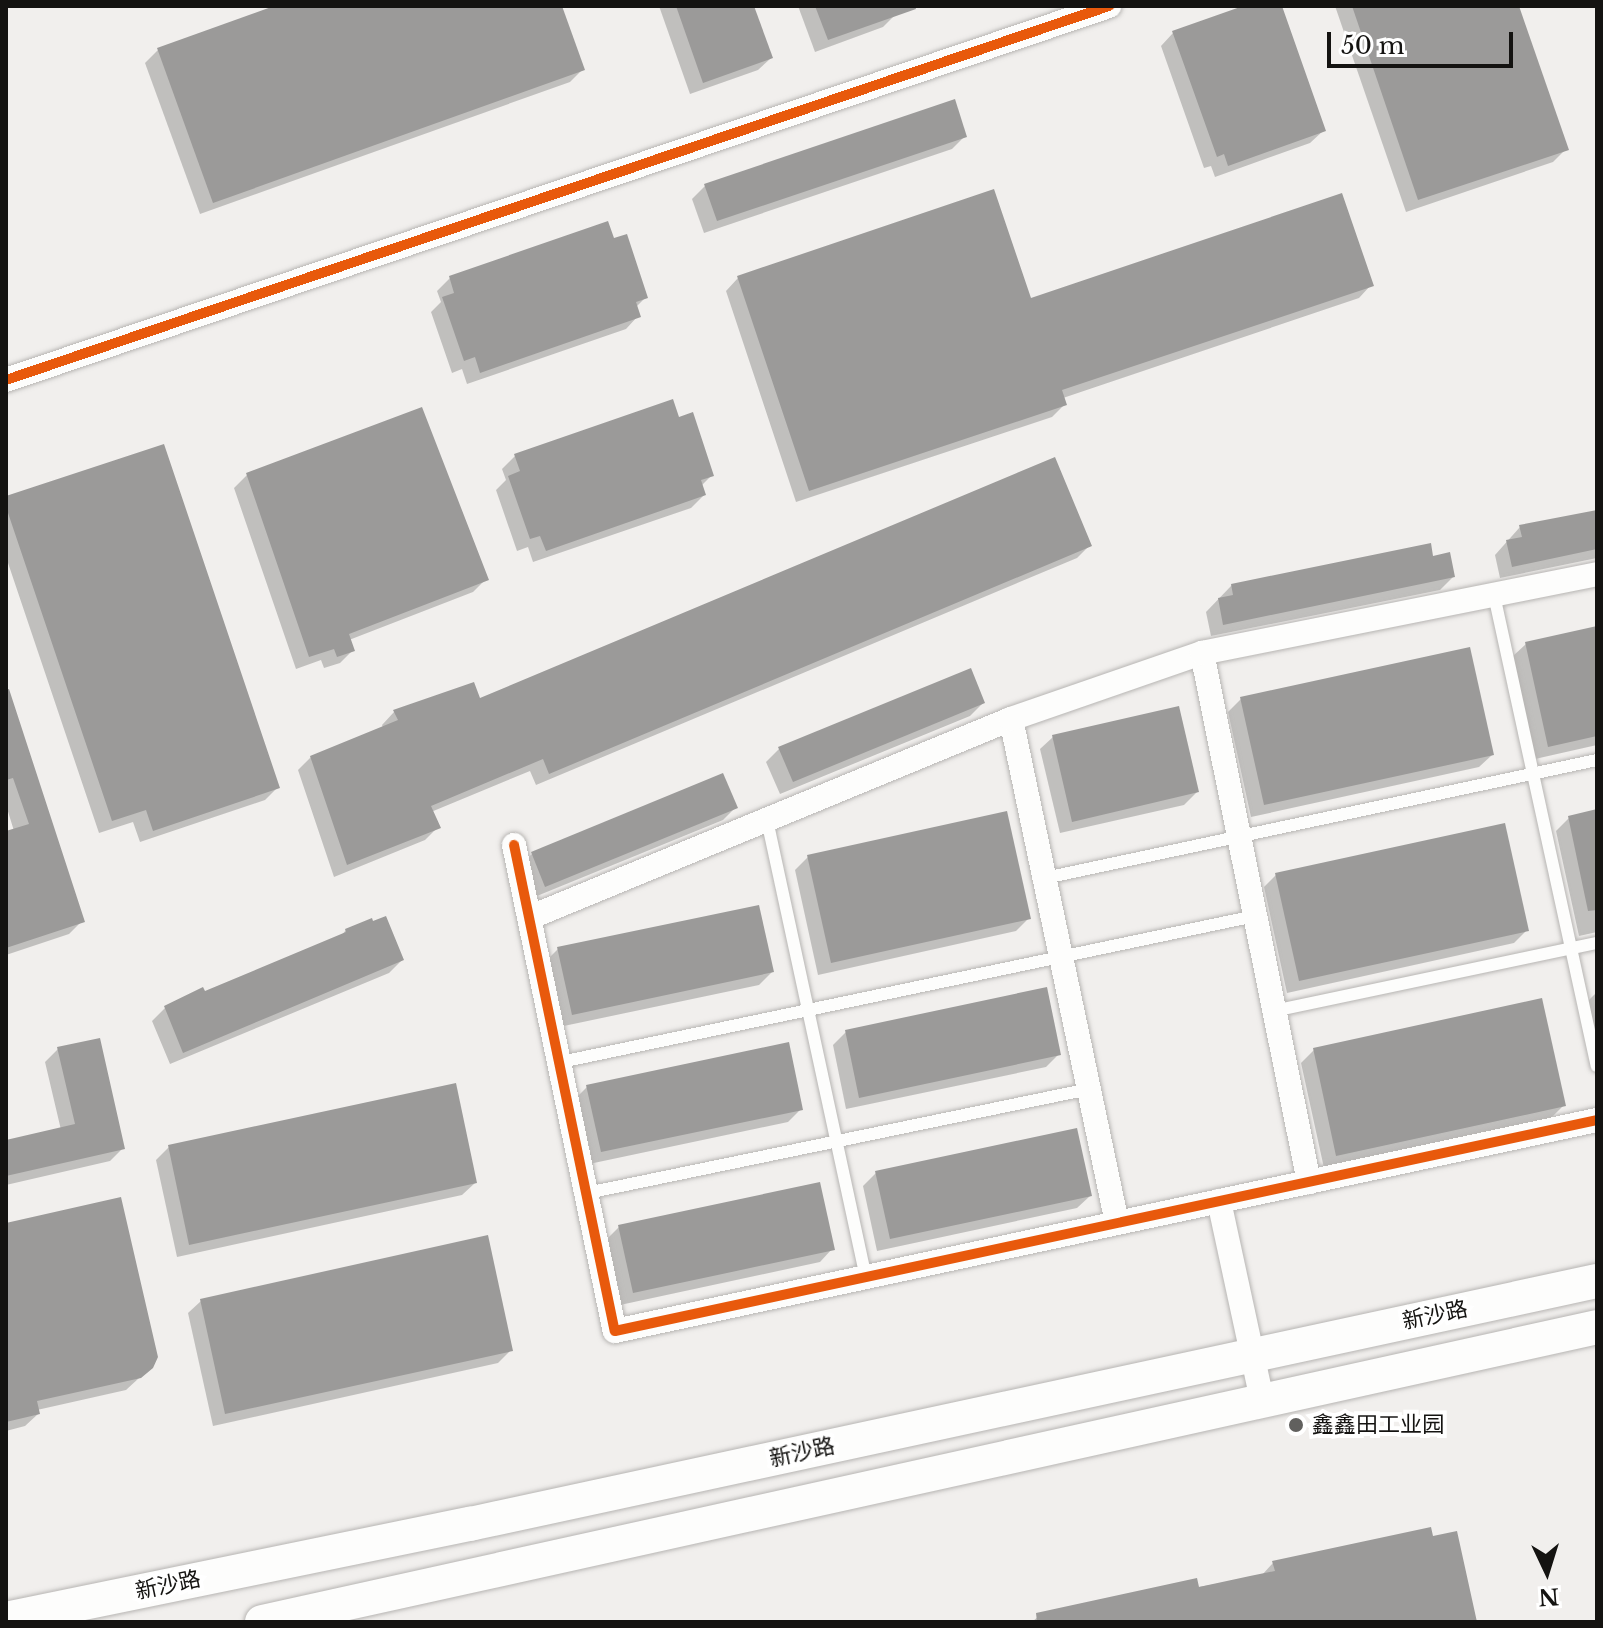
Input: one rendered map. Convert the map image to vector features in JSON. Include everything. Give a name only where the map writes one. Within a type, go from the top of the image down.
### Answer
[{"type":"main road","name":"新沙路","points":[[6,1619],[470,1524],[1597,1281]]},
{"type":"main road","points":[[262,1622],[1597,1327]]},
{"type":"street","points":[[6,380],[1109,6]]},
{"type":"street","points":[[531,917],[1011,719],[1202,653],[1597,574]]},
{"type":"street","points":[[1202,653],[1309,1182]]},
{"type":"street","points":[[1011,719],[1117,1223]]},
{"type":"street","points":[[514,845],[615,1331],[1597,1120]]},
{"type":"street","points":[[1219,1201],[1262,1400]]},
{"type":"lane","points":[[1494,595],[1597,1066]]},
{"type":"lane","points":[[1045,878],[1597,760]]},
{"type":"lane","points":[[767,820],[866,1277]]},
{"type":"lane","points":[[561,1062],[1255,916]]},
{"type":"lane","points":[[1274,1011],[1597,943]]},
{"type":"lane","points":[[587,1193],[1089,1089]]},
{"type":"building","points":[[274,6],[562,6],[585,70],[213,203],[157,48]]},
{"type":"building","points":[[676,6],[754,6],[773,58],[703,83]]},
{"type":"building","points":[[815,6],[915,6],[916,9],[828,40]]},
{"type":"building","points":[[1243,6],[1282,6],[1326,131],[1228,166],[1224,154],[1217,157],[1172,31]]},
{"type":"building","points":[[1352,6],[1519,6],[1569,150],[1418,200]]},
{"type":"building","points":[[955,99],[967,137],[717,221],[704,184]]},
{"type":"building","points":[[994,189],[1031,298],[1342,193],[1374,286],[1062,390],[1067,405],[809,491],[737,276]]},
{"type":"building","points":[[608,221],[614,238],[627,234],[648,298],[636,302],[641,317],[480,373],[475,357],[464,361],[442,297],[454,293],[449,276]]},
{"type":"building","points":[[673,399],[679,417],[693,412],[714,476],[701,480],[706,495],[546,551],[540,536],[530,539],[508,476],[520,471],[514,454]]},
{"type":"building","points":[[422,407],[489,580],[349,634],[355,651],[337,657],[334,649],[309,657],[246,473]]},
{"type":"building","points":[[164,444],[280,788],[153,831],[146,810],[112,821],[6,507],[6,496]]},
{"type":"building","points":[[1055,457],[1092,546],[549,774],[543,759],[431,806],[441,828],[347,865],[310,756],[398,720],[393,710],[474,682],[480,698]]},
{"type":"building","points":[[1597,510],[1597,549],[1512,567],[1506,540],[1522,537],[1519,525]]},
{"type":"building","points":[[1431,543],[1433,556],[1450,552],[1455,577],[1223,625],[1218,598],[1233,595],[1231,584]]},
{"type":"building","points":[[1597,626],[1597,736],[1548,747],[1525,642]]},
{"type":"building","points":[[1470,647],[1494,755],[1264,805],[1240,697]]},
{"type":"building","points":[[971,668],[985,703],[793,782],[778,747]]},
{"type":"building","points":[[9,689],[85,922],[6,948],[6,831],[29,824],[13,778],[6,780],[6,690]]},
{"type":"building","points":[[1179,706],[1199,792],[1072,822],[1052,735]]},
{"type":"building","points":[[723,773],[738,808],[545,887],[531,852]]},
{"type":"building","points":[[1597,809],[1597,910],[1588,911],[1568,816]]},
{"type":"building","points":[[1007,811],[1031,919],[831,963],[807,855]]},
{"type":"building","points":[[1505,823],[1529,931],[1299,981],[1275,873]]},
{"type":"building","points":[[759,905],[774,972],[572,1015],[557,947]]},
{"type":"building","points":[[386,916],[404,960],[183,1053],[164,1006],[203,987],[205,991],[346,932],[345,929],[372,918],[373,921]]},
{"type":"building","points":[[1047,987],[1061,1055],[859,1098],[845,1030]]},
{"type":"building","points":[[1542,998],[1566,1106],[1336,1156],[1313,1048]]},
{"type":"building","points":[[100,1038],[125,1149],[6,1176],[6,1140],[75,1124],[57,1047]]},
{"type":"building","points":[[789,1042],[803,1110],[601,1152],[586,1085]]},
{"type":"building","points":[[456,1083],[477,1183],[189,1245],[168,1145]]},
{"type":"building","points":[[1077,1128],[1092,1196],[890,1239],[875,1171]]},
{"type":"building","points":[[820,1182],[835,1250],[633,1293],[618,1225]]},
{"type":"building","points":[[121,1197],[158,1357],[153,1368],[141,1378],[37,1401],[40,1414],[6,1422],[6,1223]]},
{"type":"building","points":[[488,1235],[513,1351],[225,1414],[200,1299]]},
{"type":"building","points":[[1431,1527],[1433,1536],[1457,1531],[1477,1622],[1037,1622],[1036,1613],[1197,1578],[1199,1587],[1275,1571],[1272,1561]]},
{"type":"cycle path","points":[[6,380],[1109,6]]},
{"type":"cycle path","points":[[514,845],[615,1331],[1597,1120]]},
{"type":"place","name":"鑫鑫田工业园","points":[[1296,1425]]}]
